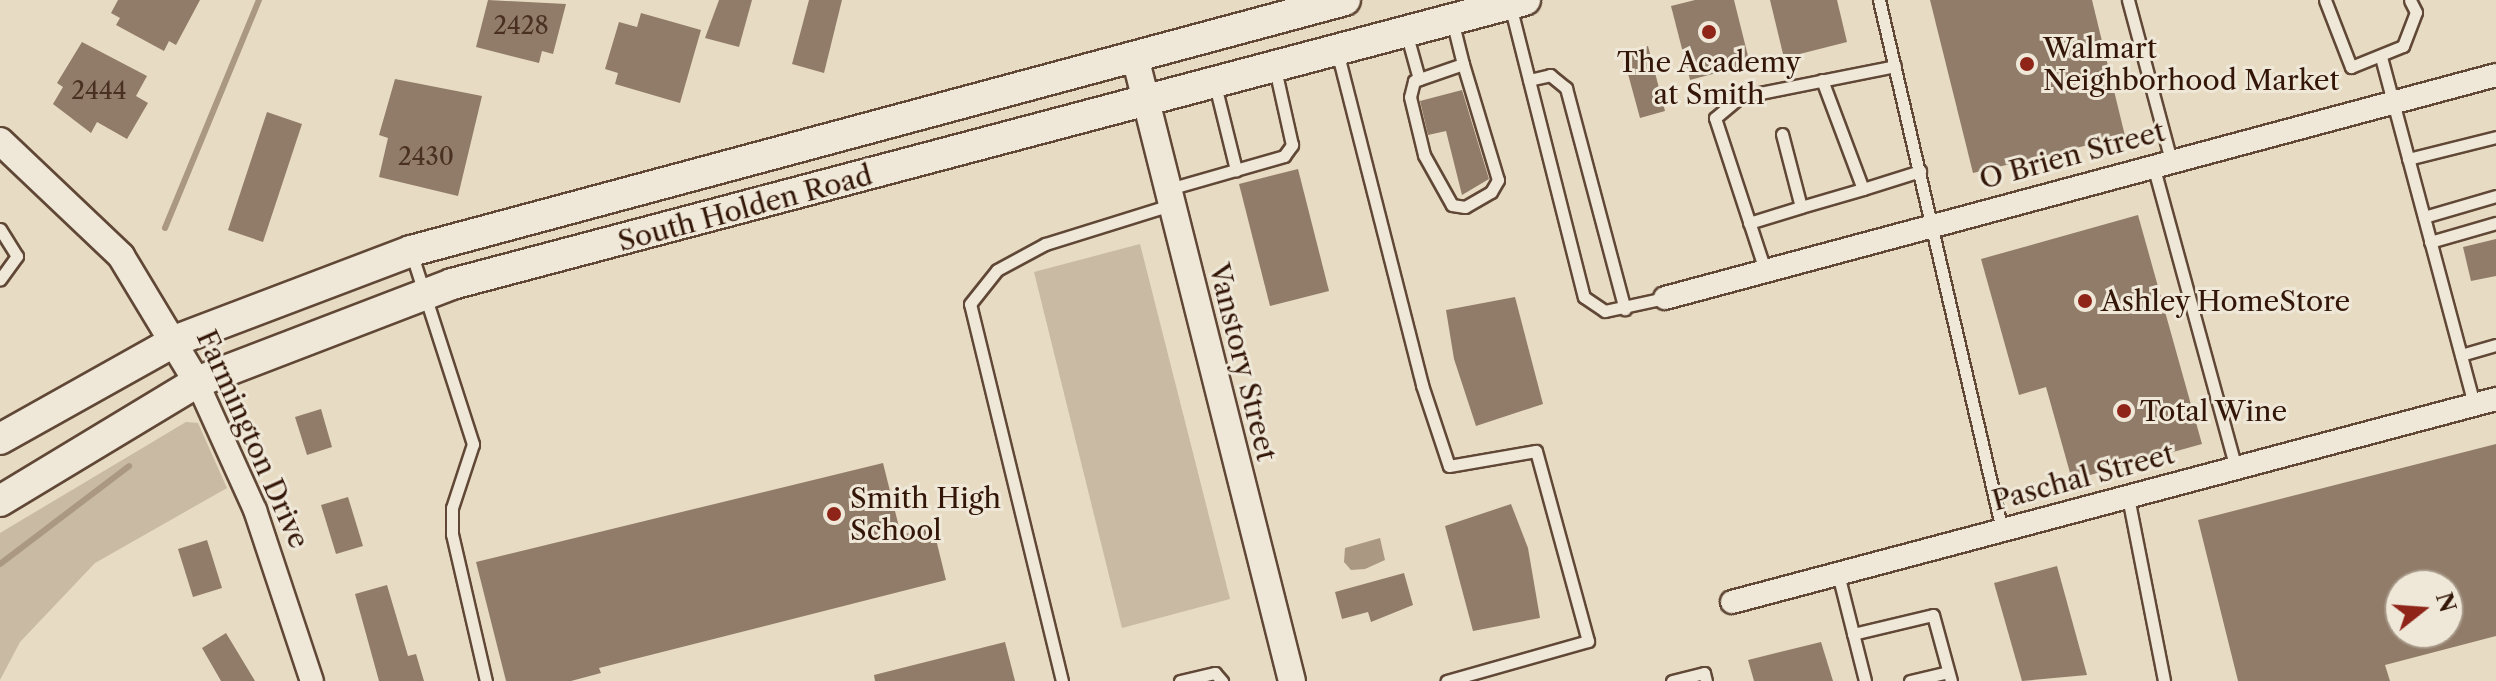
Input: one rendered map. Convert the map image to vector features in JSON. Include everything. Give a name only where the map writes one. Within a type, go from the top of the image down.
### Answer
[{"type":"main road","name":"South Holden Road","points":[[0,439],[177,340],[411,251],[1345,0]]},
{"type":"main road","name":"South Holden Road","points":[[0,501],[197,382],[425,293],[1215,85],[1406,32],[1449,10],[1517,2]]},
{"type":"street","name":"Vanstory Street","points":[[1135,57],[1144,104],[1292,681]]},
{"type":"street","name":"O Brien Street","points":[[1665,298],[1764,267],[2496,75]]},
{"type":"street","name":"Farmington Drive","points":[[0,141],[97,229],[177,340],[255,510],[312,681]]},
{"type":"street","name":"Paschal Street","points":[[1732,602],[2485,402]]},
{"type":"lane","points":[[1879,0],[2002,530]]},
{"type":"lane","points":[[2128,0],[2162,162],[2236,468]]},
{"type":"lane","points":[[2325,0],[2351,67],[2403,46],[2416,12],[2410,0]]},
{"type":"lane","points":[[1517,2],[1529,80],[1584,297],[1605,311],[1665,298]]},
{"type":"lane","points":[[1406,32],[1419,79],[1410,97],[1424,155],[1452,205],[1473,205],[1498,180],[1449,10]]},
{"type":"lane","points":[[1337,51],[1422,385],[1449,466],[1536,451],[1588,641],[1447,681]]},
{"type":"lane","points":[[2381,57],[2461,355],[2485,402]]},
{"type":"lane","points":[[1419,79],[1463,64]]},
{"type":"lane","points":[[1764,267],[1715,118],[1740,97],[1895,66]]},
{"type":"lane","points":[[1062,681],[970,304],[997,270],[1045,244],[1236,170],[1284,156],[1292,145],[1275,68]]},
{"type":"lane","points":[[1529,80],[1550,75],[1566,88],[1625,309]]},
{"type":"lane","points":[[1822,80],[1863,189]]},
{"type":"lane","points":[[1215,85],[1236,170]]},
{"type":"lane","points":[[1782,134],[1801,207]]},
{"type":"lane","points":[[2408,159],[2496,137]]},
{"type":"lane","points":[[1749,223],[1920,171]]},
{"type":"lane","points":[[2424,217],[2496,196]]},
{"type":"lane","points":[[2430,242],[2496,223]]},
{"type":"lane","points":[[0,229],[17,256],[0,279]]},
{"type":"lane","points":[[411,251],[473,444],[452,508],[452,534],[486,681]]},
{"type":"lane","points":[[2461,355],[2496,345]]},
{"type":"lane","points":[[2128,497],[2164,681]]},
{"type":"lane","points":[[1838,574],[1865,681]]},
{"type":"lane","points":[[1853,634],[1933,615],[1950,676],[1910,681]]},
{"type":"lane","points":[[1180,681],[1215,673],[1222,681]]},
{"type":"lane","points":[[1672,681],[1704,673],[1706,681]]},
{"type":"shaded area","points":[[1140,244],[1230,599],[1122,628],[1034,272]]},
{"type":"shaded area","points":[[186,422],[198,423],[227,488],[95,563],[20,642],[0,680],[0,533]]},
{"type":"shaded area","points":[[1380,538],[1385,560],[1365,569],[1351,570],[1344,562],[1345,548]]},
{"type":"building","points":[[118,0],[200,0],[176,45],[169,41],[164,51],[116,25],[120,18],[111,13]]},
{"type":"building","points":[[488,0],[566,4],[553,54],[542,51],[539,63],[476,47]]},
{"type":"building","points":[[719,0],[752,0],[739,47],[705,38]]},
{"type":"building","points":[[809,0],[842,0],[824,73],[792,64]]},
{"type":"building","points":[[1695,0],[1734,0],[1750,64],[1690,80],[1671,6]]},
{"type":"building","points":[[1770,0],[1837,0],[1847,42],[1784,58]]},
{"type":"building","points":[[1930,0],[2092,0],[2125,136],[1973,173]]},
{"type":"building","points":[[641,13],[701,30],[680,103],[615,84],[618,73],[605,69],[619,22],[637,27]]},
{"type":"building","points":[[82,42],[147,76],[136,96],[148,103],[127,139],[97,122],[91,133],[53,104],[63,87],[57,83]]},
{"type":"building","points":[[1648,46],[1665,111],[1640,118],[1622,52]]},
{"type":"building","points":[[395,79],[482,96],[458,196],[379,177],[388,138],[379,135]]},
{"type":"building","points":[[1462,90],[1489,179],[1462,195],[1446,131],[1428,135],[1420,101]]},
{"type":"building","points":[[267,112],[302,124],[263,242],[228,230]]},
{"type":"building","points":[[1298,169],[1329,291],[1270,306],[1239,184]]},
{"type":"building","points":[[2138,215],[2202,444],[2072,480],[2046,387],[2019,395],[1981,259]]},
{"type":"building","points":[[2496,239],[2496,276],[2471,281],[2463,247]]},
{"type":"building","points":[[1515,297],[1543,404],[1476,426],[1454,359],[1446,310]]},
{"type":"building","points":[[321,409],[332,447],[307,455],[295,417]]},
{"type":"building","points":[[2496,444],[2496,636],[2464,644],[2464,569],[2384,569],[2384,649],[2446,649],[2385,665],[2390,681],[2238,681],[2198,520]]},
{"type":"building","points":[[883,463],[901,535],[933,527],[946,580],[599,668],[601,673],[571,681],[506,681],[476,562]]},
{"type":"building","points":[[348,497],[363,546],[336,554],[321,505]]},
{"type":"building","points":[[1511,504],[1528,548],[1540,618],[1473,631],[1445,526]]},
{"type":"building","points":[[207,540],[222,588],[193,597],[178,549]]},
{"type":"building","points":[[2057,566],[2087,675],[2022,681],[1994,583]]},
{"type":"building","points":[[1404,573],[1413,605],[1371,622],[1368,612],[1342,619],[1335,592]]},
{"type":"building","points":[[387,585],[408,656],[416,654],[424,681],[379,681],[355,594]]},
{"type":"building","points":[[226,633],[255,681],[221,681],[202,648]]},
{"type":"building","points":[[1005,642],[1015,681],[875,681],[874,675]]},
{"type":"building","points":[[1821,642],[1833,681],[1754,681],[1748,660]]},
{"type":"waterway","points":[[165,228],[259,0]]},
{"type":"waterway","points":[[0,564],[129,466]]},
{"type":"place","name":"The Academy at Smith","points":[[1709,32]]},
{"type":"place","name":"Walmart Neighborhood Market","points":[[2027,64]]},
{"type":"place","name":"Ashley HomeStore","points":[[2085,301]]},
{"type":"place","name":"Total Wine","points":[[2124,411]]},
{"type":"place","name":"Smith High School","points":[[834,514]]}]
